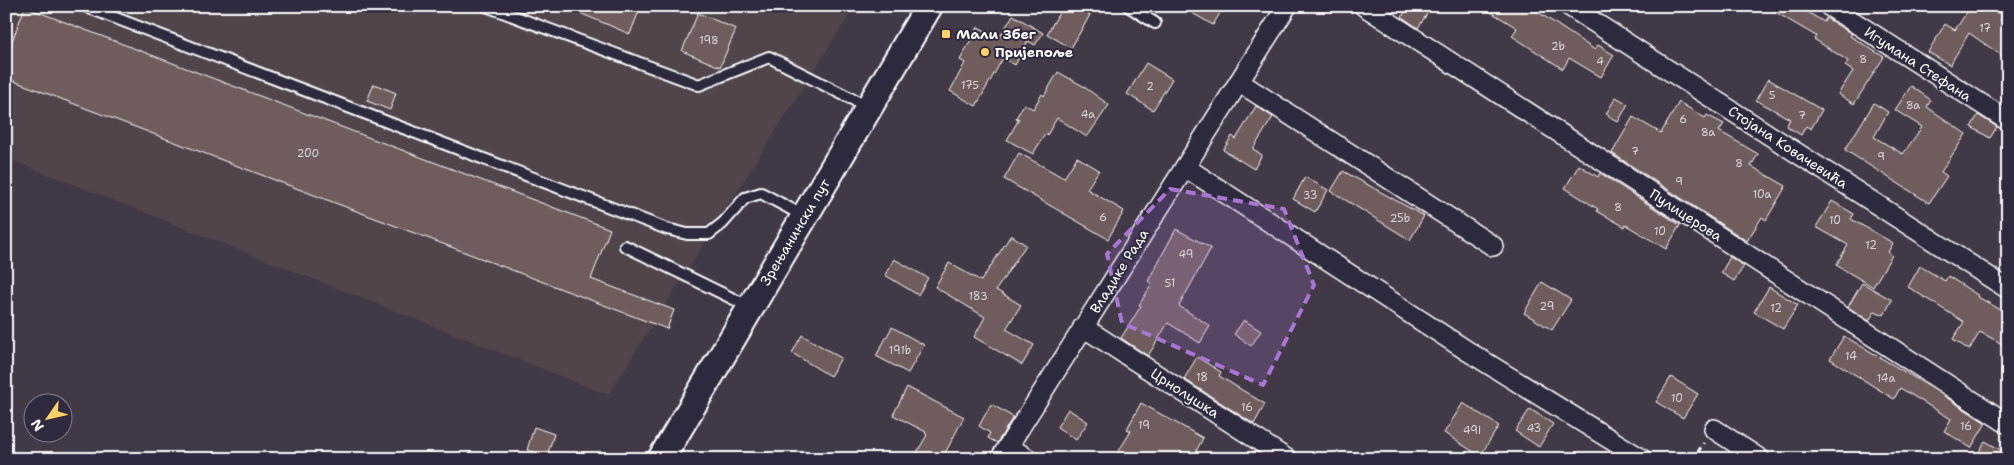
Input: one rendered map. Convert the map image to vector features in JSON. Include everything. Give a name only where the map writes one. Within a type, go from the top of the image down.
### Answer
[{"type":"main road","name":"Зрењанински пут","points":[[661,459],[928,6]]},
{"type":"street","name":"Владике Рада","points":[[1004,452],[1287,6]]},
{"type":"street","name":"Пулицерова","points":[[1364,6],[2008,424]]},
{"type":"street","name":"Стојана Ковачевића","points":[[1568,6],[2008,288]]},
{"type":"street","name":"Игумана Стефана","points":[[1829,6],[2008,121]]},
{"type":"street","points":[[1239,82],[1493,246]]},
{"type":"street","points":[[1185,167],[1468,352],[1642,459]]},
{"type":"street","name":"Црнолушка","points":[[1084,327],[1287,459]]},
{"type":"street","points":[[1714,429],[1760,459]]},
{"type":"street","points":[[1004,452],[1028,459]]},
{"type":"lane","points":[[84,6],[667,229],[687,234],[709,234],[723,223],[745,198],[761,193],[804,216]]},
{"type":"lane","points":[[486,6],[699,85],[769,57],[869,107]]},
{"type":"lane","points":[[1128,6],[1154,23]]},
{"type":"lane","points":[[625,246],[750,307]]},
{"type":"highlighted area","points":[[1170,189],[1284,209],[1314,285],[1263,385],[1122,323],[1107,254]]},
{"type":"shaded area","points":[[6,6],[855,6],[608,395],[6,158]]},
{"type":"building","points":[[563,6],[641,6],[630,34]]},
{"type":"building","points":[[1063,6],[1075,6],[1090,15],[1071,48],[1047,34]]},
{"type":"building","points":[[1180,6],[1224,6],[1213,25]]},
{"type":"building","points":[[1409,6],[1432,6],[1418,28],[1402,17]]},
{"type":"building","points":[[1481,6],[1529,6],[1595,50],[1598,45],[1614,55],[1601,77],[1569,58],[1563,69],[1512,36],[1517,28]]},
{"type":"building","points":[[1765,6],[1797,6],[1824,22],[1826,18],[1852,34],[1850,36],[1884,57],[1854,104],[1838,94],[1853,71],[1845,66],[1848,61],[1814,39],[1816,36]]},
{"type":"building","points":[[1971,6],[1988,6],[2002,16],[2000,20],[2008,25],[2008,60],[1969,33],[1950,65],[1928,52],[1945,24],[1955,30]]},
{"type":"building","points":[[25,7],[610,229],[591,279],[674,310],[667,329],[6,78],[6,57]]},
{"type":"building","points":[[698,13],[736,29],[720,67],[682,51]]},
{"type":"building","points":[[1013,15],[1043,33],[1035,45],[1028,41],[1015,65],[1003,58],[976,106],[950,91],[965,63],[960,60],[978,27],[999,38]]},
{"type":"building","points":[[1146,63],[1172,79],[1153,110],[1127,94]]},
{"type":"building","points":[[1058,72],[1083,86],[1109,105],[1087,137],[1057,118],[1033,154],[1007,140],[1019,119],[1016,118],[1024,104],[1033,109],[1042,94],[1044,96]]},
{"type":"building","points":[[1768,79],[1822,110],[1811,129],[1806,126],[1801,135],[1786,126],[1790,119],[1756,100]]},
{"type":"building","points":[[374,84],[396,93],[390,110],[367,101]]},
{"type":"building","points":[[1911,86],[1931,100],[1927,107],[1966,134],[1941,172],[1947,176],[1929,203],[1845,150],[1874,103],[1888,112],[1874,137],[1903,154],[1922,127],[1895,110]]},
{"type":"building","points":[[1616,97],[1628,104],[1618,122],[1606,114]]},
{"type":"building","points":[[1679,102],[1705,118],[1707,115],[1724,124],[1719,131],[1758,154],[1751,166],[1786,186],[1766,220],[1762,217],[1747,241],[1612,153],[1633,117],[1661,133]]},
{"type":"building","points":[[1256,106],[1273,117],[1253,149],[1262,155],[1254,169],[1223,150],[1232,136],[1236,139]]},
{"type":"building","points":[[1978,115],[1997,127],[1990,138],[1971,127]]},
{"type":"building","points":[[1019,153],[1064,178],[1077,157],[1099,170],[1087,189],[1124,211],[1108,239],[1004,179]]},
{"type":"building","points":[[1579,165],[1598,177],[1600,173],[1680,225],[1666,249],[1626,225],[1625,227],[1597,211],[1598,209],[1565,188]]},
{"type":"building","points":[[1343,171],[1424,216],[1410,240],[1331,191]]},
{"type":"building","points":[[1305,177],[1328,190],[1315,212],[1293,199]]},
{"type":"building","points":[[1832,201],[1854,214],[1851,219],[1893,243],[1888,252],[1892,255],[1873,287],[1836,265],[1848,245],[1816,227]]},
{"type":"building","points":[[1176,229],[1211,248],[1179,306],[1210,326],[1200,343],[1168,323],[1148,356],[1121,338],[1141,306],[1139,305],[1152,284],[1148,281]]},
{"type":"building","points":[[1011,235],[1026,245],[996,290],[1021,305],[1006,329],[1034,345],[1022,365],[974,337],[985,317],[935,287],[949,263],[981,281]]},
{"type":"building","points":[[1730,257],[1744,266],[1734,281],[1721,273]]},
{"type":"building","points":[[894,259],[928,278],[918,295],[885,275]]},
{"type":"building","points":[[1920,266],[1945,281],[1948,276],[1978,297],[2008,314],[2008,347],[1980,332],[1969,350],[1953,339],[1964,322],[1908,287]]},
{"type":"building","points":[[1542,282],[1571,300],[1552,330],[1524,313]]},
{"type":"building","points":[[1862,283],[1892,300],[1884,315],[1875,311],[1869,321],[1848,307]]},
{"type":"building","points":[[1769,287],[1798,305],[1783,329],[1754,312]]},
{"type":"building","points":[[1244,320],[1261,331],[1251,346],[1234,334]]},
{"type":"building","points":[[892,327],[924,345],[908,373],[876,356]]},
{"type":"building","points":[[802,335],[841,358],[830,376],[792,353]]},
{"type":"building","points":[[1844,336],[1986,423],[1971,448],[1944,431],[1951,419],[1900,388],[1894,399],[1830,359]]},
{"type":"building","points":[[1197,357],[1221,372],[1219,376],[1265,404],[1254,424],[1184,379]]},
{"type":"building","points":[[1671,377],[1698,394],[1683,418],[1656,402]]},
{"type":"building","points":[[907,387],[964,417],[942,459],[913,459],[927,435],[926,432],[893,415]]},
{"type":"building","points":[[1141,403],[1203,438],[1192,459],[1114,459],[1131,431],[1127,429]]},
{"type":"building","points":[[1463,403],[1499,426],[1480,456],[1444,433]]},
{"type":"building","points":[[991,404],[1013,417],[997,443],[988,438],[990,433],[979,426]]},
{"type":"building","points":[[1068,409],[1088,422],[1076,440],[1057,427]]},
{"type":"building","points":[[1530,409],[1553,424],[1539,447],[1515,431]]},
{"type":"building","points":[[534,427],[554,434],[547,456],[527,450]]},
{"type":"building","points":[[1985,441],[2008,454],[2008,459],[1986,459],[1978,454]]},
{"type":"place","name":"Мали Збег","points":[[946,34]]},
{"type":"place","name":"Пријепоље","points":[[985,52]]}]
